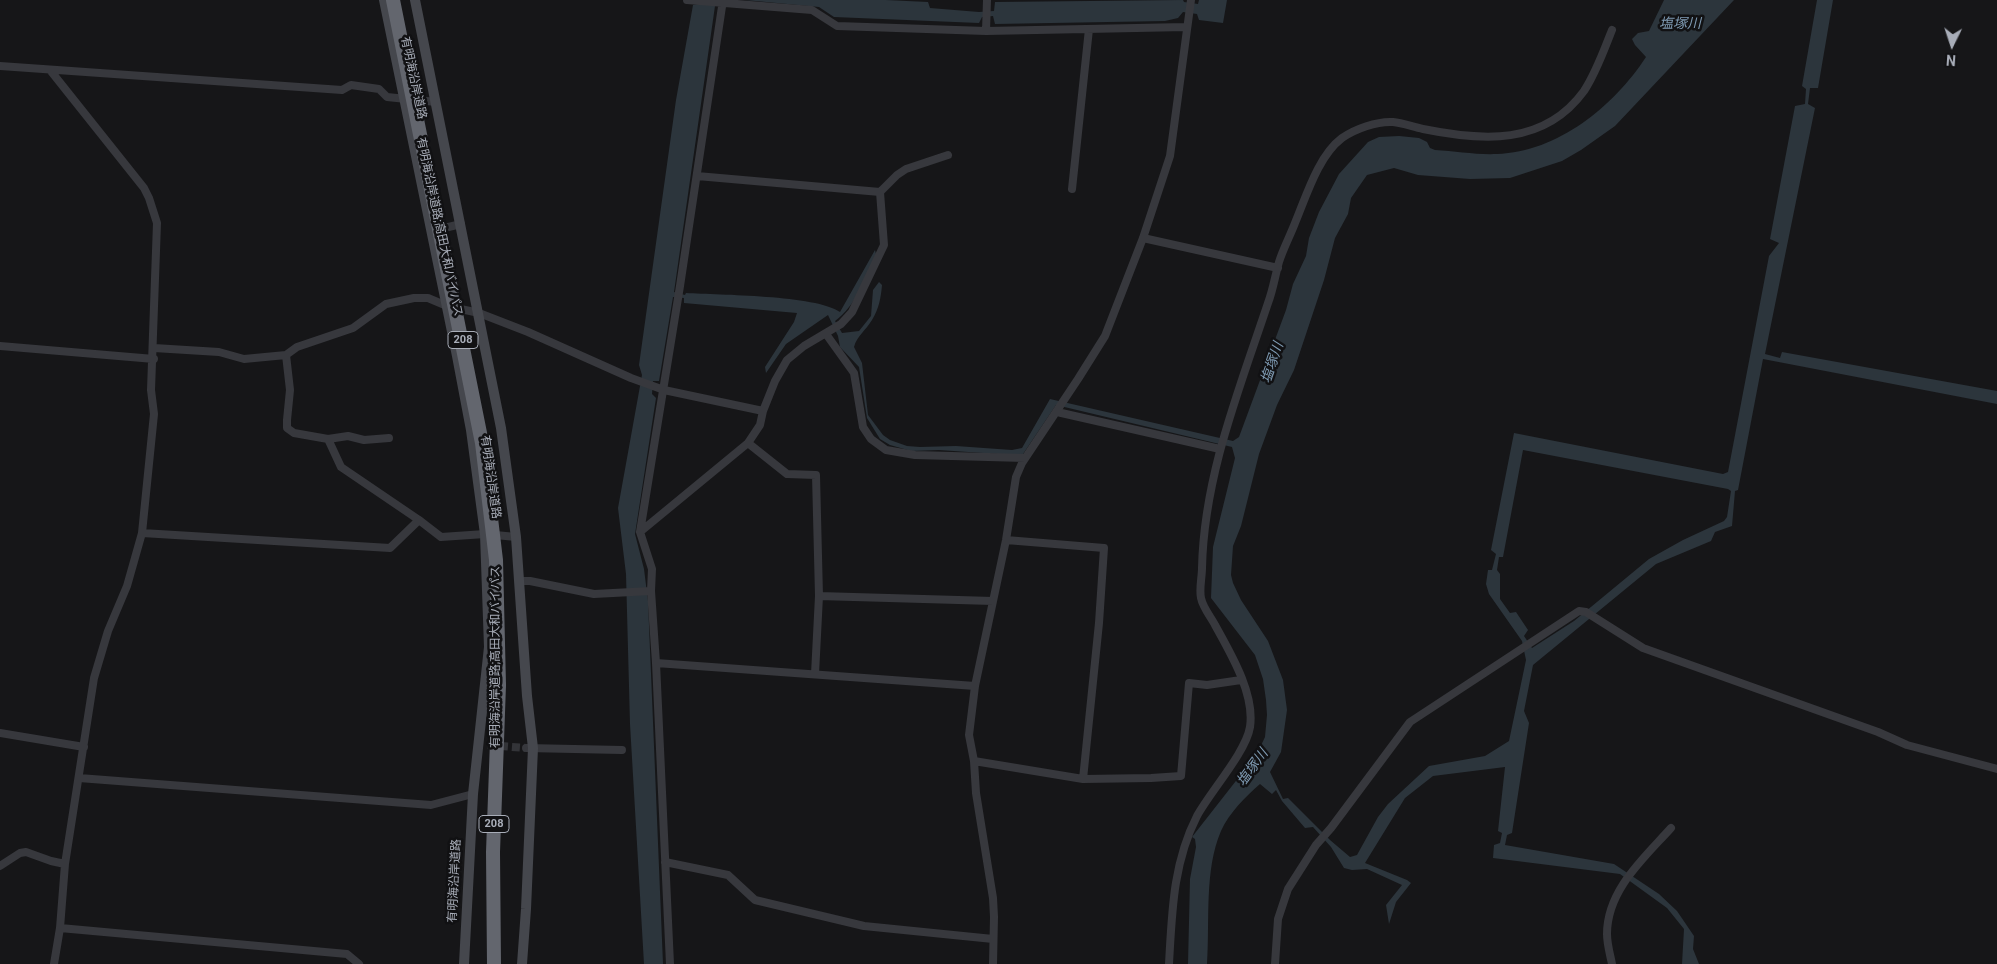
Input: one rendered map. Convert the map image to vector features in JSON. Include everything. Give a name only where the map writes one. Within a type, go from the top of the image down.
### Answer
[{"type":"highway","name":"有明海沿岸道路;高田大和バイパス","points":[[393,0],[482,443],[496,560],[499,685],[493,852],[494,964]]},
{"type":"main road","name":"有明海沿岸道路","points":[[384,0],[471,430],[485,534],[489,647],[483,744],[473,794],[464,964]]},
{"type":"main road","name":"有明海沿岸道路","points":[[415,0],[501,428],[516,537],[530,748],[526,909],[522,964]]},
{"type":"street","points":[[687,0],[722,1],[812,10],[837,26],[1089,29],[1186,27]]},
{"type":"street","points":[[993,964],[993,898],[976,794],[970,735],[975,686],[1006,540],[1016,477],[1025,458],[1057,412],[1105,336],[1143,238],[1170,156],[1191,0]]},
{"type":"street","points":[[670,964],[651,591],[652,569],[640,532],[664,390],[722,1]]},
{"type":"street","points":[[987,27],[988,3]]},
{"type":"street","points":[[1072,189],[1089,29]]},
{"type":"street","points":[[1169,964],[1176,873],[1186,839],[1198,814],[1247,740],[1250,725],[1248,694],[1201,597],[1202,544],[1220,449],[1238,388],[1272,292],[1278,268],[1304,198],[1329,151],[1342,138],[1375,124],[1391,122],[1478,138],[1494,138],[1533,131],[1566,110],[1584,90],[1602,55],[1612,30]]},
{"type":"street","points":[[0,66],[342,90],[351,85],[379,89],[387,97],[436,102]]},
{"type":"street","points":[[50,70],[150,198],[157,223],[154,359],[151,390],[154,414],[142,533],[127,586],[108,631],[94,678],[65,864],[60,928],[54,964]]},
{"type":"street","points":[[640,532],[748,442],[760,425],[763,411],[775,381],[788,360],[804,346],[841,324],[852,312],[884,245],[880,192],[906,169],[948,155]]},
{"type":"street","points":[[697,176],[880,192]]},
{"type":"street","points":[[431,232],[461,224]]},
{"type":"street","points":[[1143,238],[1278,268]]},
{"type":"street","points":[[154,348],[219,352],[244,359],[286,355],[297,347],[353,328],[386,304],[414,298],[428,298],[447,306],[479,313],[555,342],[631,378],[664,390],[763,411]]},
{"type":"street","points":[[826,334],[854,373],[863,426],[871,439],[886,450],[915,455],[1025,458]]},
{"type":"street","points":[[0,346],[154,359]]},
{"type":"street","points":[[286,355],[290,390],[287,420],[288,428],[294,433],[328,439],[348,436],[364,440],[389,438]]},
{"type":"street","points":[[1057,412],[1220,449]]},
{"type":"street","points":[[328,439],[341,467],[441,537],[485,534],[516,537]]},
{"type":"street","points":[[748,442],[788,474],[816,475],[819,596],[815,674]]},
{"type":"street","points":[[142,533],[390,548],[419,520]]},
{"type":"street","points":[[1006,540],[1104,548],[1098,633],[1083,779]]},
{"type":"street","points":[[520,581],[530,581],[594,594],[651,591]]},
{"type":"street","points":[[819,596],[993,601]]},
{"type":"street","points":[[1275,964],[1278,919],[1288,889],[1316,845],[1360,790],[1410,722],[1578,611],[1586,612],[1643,648],[1907,744],[1997,769]]},
{"type":"street","points":[[656,663],[975,686]]},
{"type":"street","points":[[974,761],[1083,779],[1181,776],[1189,683],[1208,685],[1241,680]]},
{"type":"street","points":[[0,733],[84,747]]},
{"type":"street","points":[[530,748],[622,750]]},
{"type":"street","points":[[79,778],[431,805],[473,794]]},
{"type":"street","points":[[1612,964],[1607,935],[1614,897],[1630,875],[1671,828]]},
{"type":"street","points":[[0,866],[20,853],[26,852],[51,862],[65,864]]},
{"type":"street","points":[[665,862],[728,875],[755,900],[864,926],[993,939]]},
{"type":"street","points":[[60,928],[347,954],[359,964]]},
{"type":"water","points":[[745,0],[886,0],[928,2],[930,8],[979,12],[994,11],[995,2],[1183,0],[1184,2],[1198,4],[1199,0],[1227,0],[1223,23],[1199,20],[1197,14],[1183,12],[1178,18],[1165,21],[995,24],[993,16],[982,17],[979,23],[834,17],[819,7]]},
{"type":"water","name":"塩塚川","points":[[1664,0],[1734,0],[1615,126],[1562,161],[1510,178],[1470,179],[1418,175],[1394,168],[1367,175],[1351,198],[1348,214],[1335,238],[1324,280],[1294,370],[1277,405],[1259,454],[1241,526],[1233,546],[1231,575],[1241,600],[1268,641],[1283,680],[1287,710],[1281,752],[1270,772],[1283,799],[1288,798],[1350,857],[1357,855],[1378,817],[1388,804],[1429,766],[1485,756],[1509,741],[1526,660],[1522,641],[1489,594],[1486,584],[1488,570],[1492,570],[1496,554],[1491,550],[1514,433],[1723,474],[1728,472],[1769,256],[1779,243],[1770,239],[1795,106],[1805,104],[1806,89],[1802,86],[1817,0],[1833,0],[1818,88],[1810,88],[1808,104],[1815,108],[1765,354],[1780,358],[1782,352],[1997,391],[1997,404],[1763,359],[1738,490],[1735,491],[1732,526],[1715,532],[1711,541],[1656,564],[1533,665],[1524,711],[1529,723],[1512,833],[1507,835],[1505,845],[1614,864],[1659,894],[1677,911],[1694,936],[1693,949],[1699,964],[1682,964],[1684,929],[1667,908],[1620,874],[1493,858],[1494,845],[1500,843],[1502,833],[1498,831],[1505,767],[1433,776],[1405,798],[1365,863],[1411,883],[1396,902],[1389,924],[1386,905],[1402,885],[1367,869],[1352,870],[1344,868],[1331,847],[1313,827],[1305,828],[1282,801],[1276,790],[1272,794],[1260,784],[1238,805],[1221,831],[1212,862],[1210,879],[1207,964],[1188,964],[1190,879],[1196,847],[1195,839],[1192,837],[1257,754],[1265,737],[1267,715],[1263,679],[1255,655],[1211,598],[1213,547],[1235,458],[1232,447],[1056,405],[1023,454],[1012,455],[939,450],[911,451],[890,445],[880,439],[867,418],[859,367],[840,347],[838,336],[828,315],[786,344],[766,373],[765,367],[794,322],[797,313],[684,303],[684,298],[673,297],[659,381],[653,381],[652,394],[656,398],[635,534],[644,569],[648,601],[663,964],[644,964],[630,724],[626,574],[618,508],[642,375],[639,365],[676,100],[693,5],[707,3],[715,6],[674,292],[685,295],[686,293],[743,295],[789,299],[828,306],[840,312],[875,250],[876,254],[854,300],[849,308],[835,321],[842,333],[859,331],[871,316],[873,290],[879,282],[882,285],[876,312],[854,347],[862,363],[868,415],[883,435],[890,440],[907,446],[956,446],[1012,450],[1022,448],[1050,399],[1233,441],[1239,437],[1286,310],[1293,284],[1306,256],[1309,238],[1319,212],[1339,174],[1368,142],[1379,137],[1399,136],[1419,138],[1427,142],[1430,148],[1435,150],[1489,154],[1520,151],[1542,145],[1582,123],[1618,93],[1646,57],[1632,39],[1638,33],[1649,31]],"holes":[[[1523,450],[1731,491],[1727,517],[1724,521],[1683,540],[1649,559],[1574,621],[1532,648],[1524,636],[1528,630],[1516,612],[1510,613],[1500,599],[1500,574],[1497,570],[1499,557],[1503,557]]]},
{"type":"tunnel","points":[[488,745],[526,748]]}]
